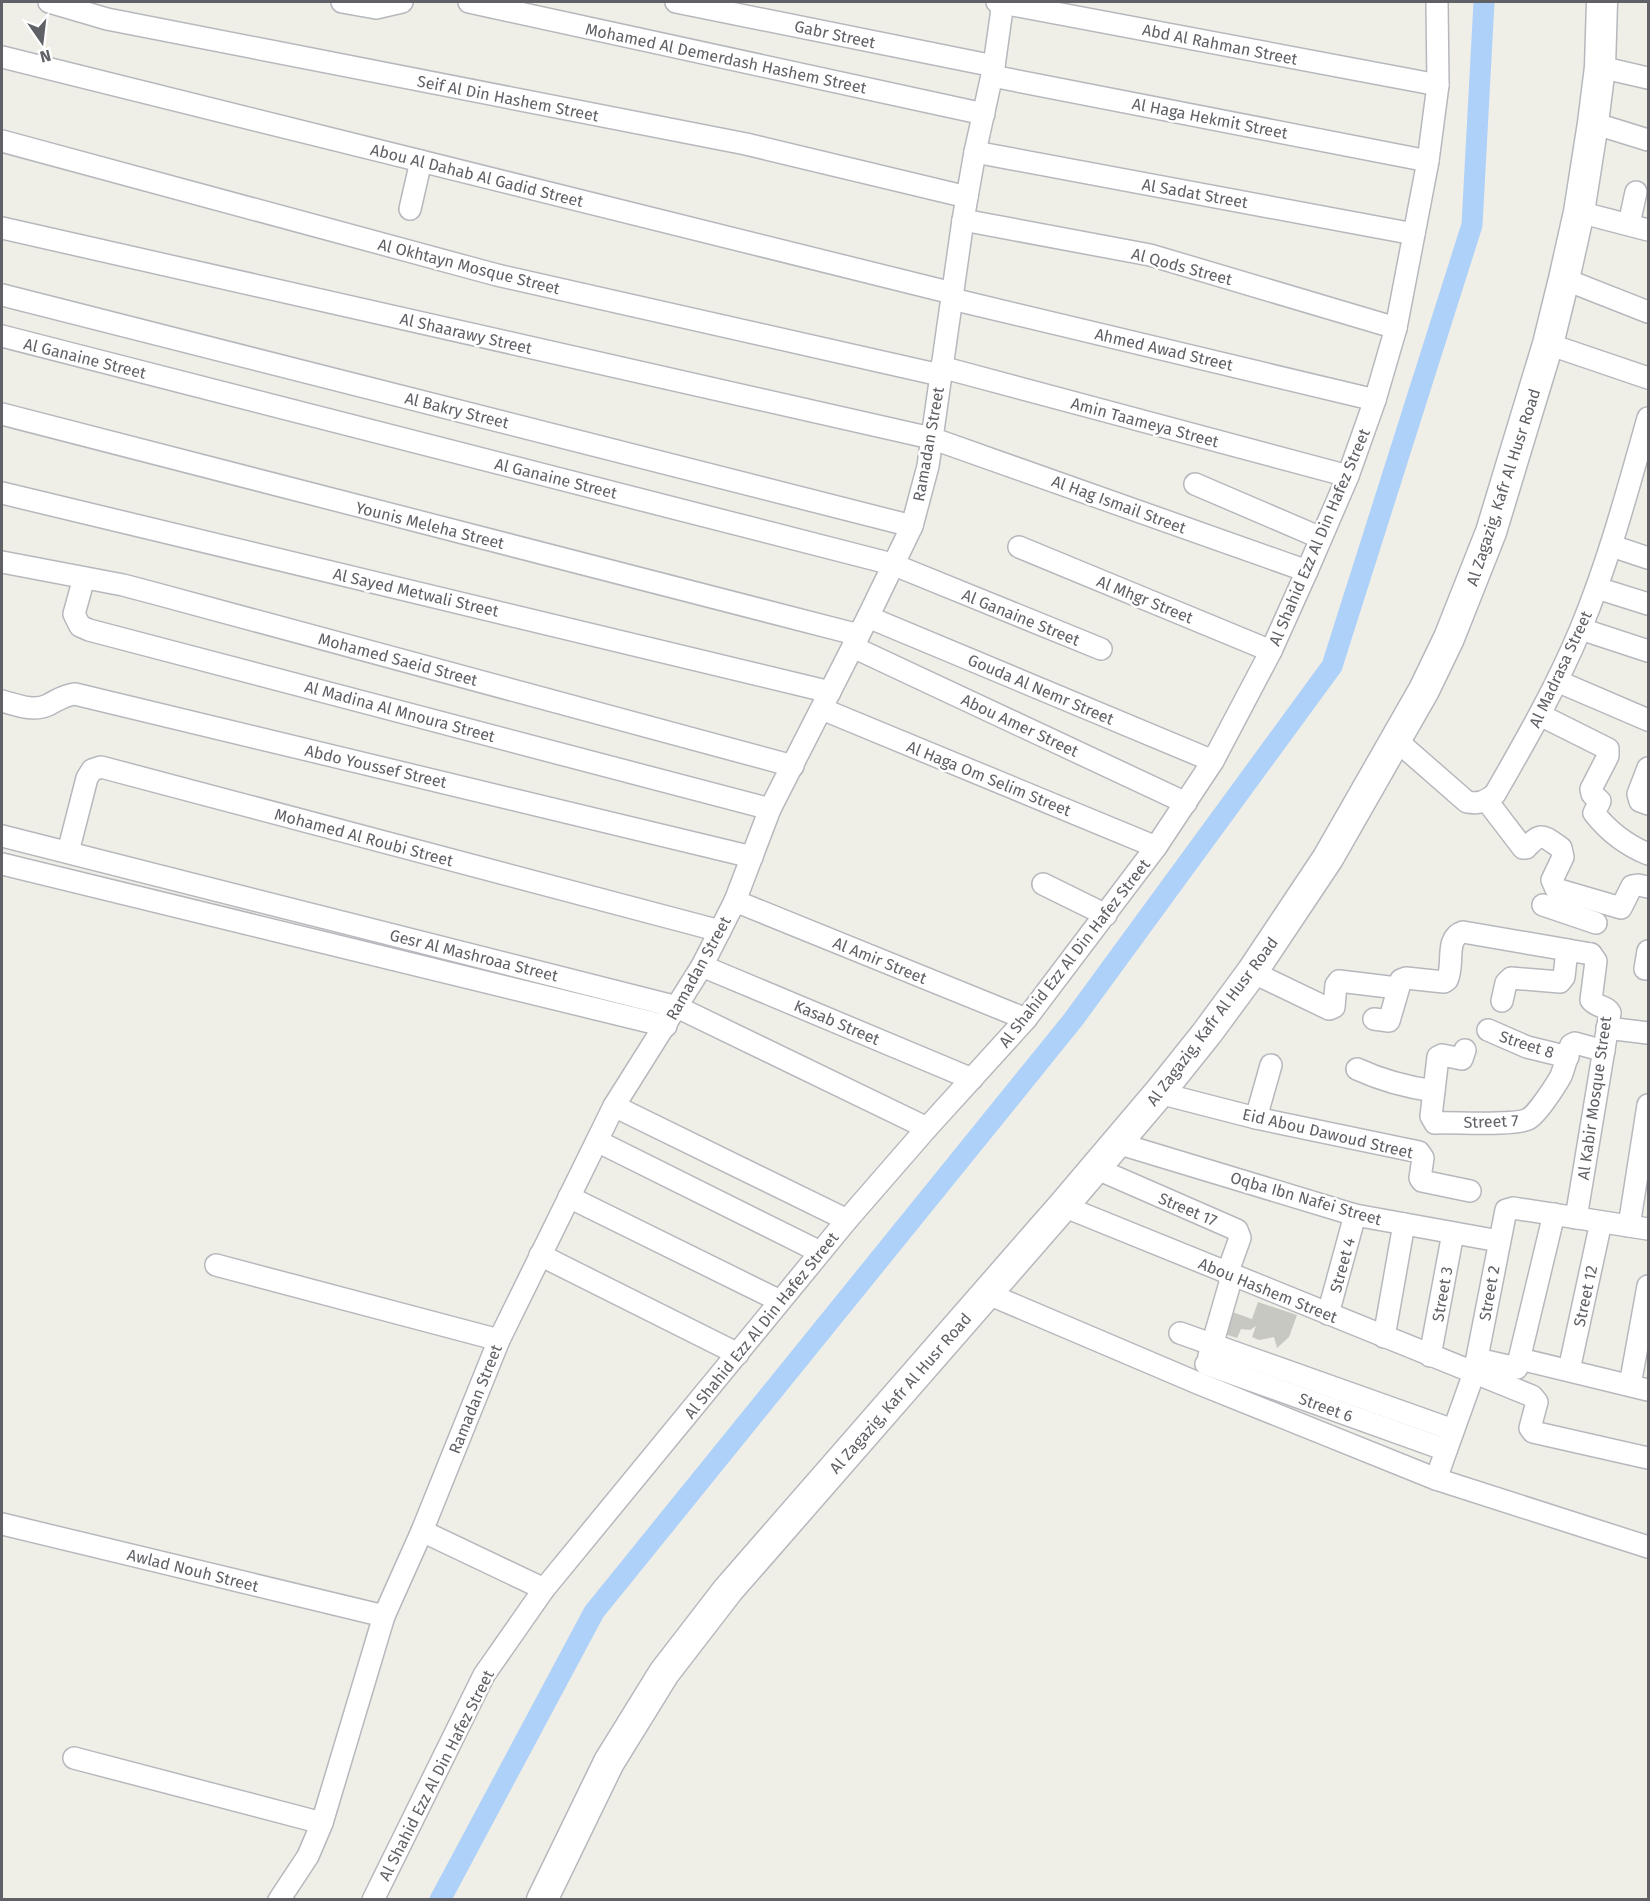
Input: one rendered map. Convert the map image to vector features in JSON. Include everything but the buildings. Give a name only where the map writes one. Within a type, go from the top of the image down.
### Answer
[{"type":"main road","name":"Al Zagazig, Kafr Al Husr Road","points":[[542,1899],[609,1762],[670,1664],[728,1590],[1159,1093],[1252,972],[1328,858],[1424,690],[1472,585],[1495,521],[1548,344],[1579,212],[1600,67],[1602,2]]},
{"type":"street","name":"Seif Al Din Hashem Street","points":[[49,2],[107,19],[746,144],[967,197]]},
{"type":"street","points":[[342,2],[376,8],[402,2]]},
{"type":"street","name":"Mohamed Al Demerdash Hashem Street","points":[[469,2],[984,114]]},
{"type":"street","name":"Gabr Street","points":[[676,2],[993,71]]},
{"type":"street","name":"Ramadan Street","points":[[279,1899],[308,1856],[322,1823],[384,1616],[422,1531],[499,1340],[614,1106],[666,1026],[720,931],[735,901],[770,809],[912,526],[928,466],[963,220],[993,71],[1001,2]]},
{"type":"street","name":"Abd Al Rahman Street","points":[[1001,2],[1438,85]]},
{"type":"street","name":"Al Shahid Ezz Al Din Hafez Street","points":[[373,1899],[484,1676],[544,1589],[847,1220],[1026,1019],[1156,847],[1213,761],[1271,651],[1348,476],[1376,400],[1396,328],[1428,161],[1438,85],[1437,2]]},
{"type":"street","name":"Abou Al Dahab Al Gadid Street","points":[[2,57],[952,296]]},
{"type":"street","points":[[1600,67],[1648,78]]},
{"type":"street","name":"Al Haga Hekmit Street","points":[[993,71],[1428,161]]},
{"type":"street","points":[[1593,123],[1648,140]]},
{"type":"street","name":"Al Okhtayn Mosque Street","points":[[2,141],[497,275],[941,371]]},
{"type":"street","name":"Al Sadat Street","points":[[975,152],[1414,234]]},
{"type":"street","points":[[410,209],[421,161]]},
{"type":"street","points":[[1579,212],[1639,227],[1636,192]]},
{"type":"street","name":"Al Qods Street","points":[[963,220],[1150,255],[1396,328]]},
{"type":"street","name":"Al Shaarawy Street","points":[[2,228],[931,438]]},
{"type":"street","points":[[1564,279],[1648,312]]},
{"type":"street","name":"Al Bakry Street","points":[[2,294],[912,526]]},
{"type":"street","name":"Ahmed Awad Street","points":[[952,296],[1376,400]]},
{"type":"street","name":"Al Ganaine Street","points":[[2,336],[892,564],[1101,649]]},
{"type":"street","points":[[1548,344],[1648,378]]},
{"type":"street","name":"Amin Taameya Street","points":[[941,371],[1348,476]]},
{"type":"street","name":"Younis Meleha Street","points":[[2,414],[860,633]]},
{"type":"street","name":"Al Madrasa Street","points":[[1487,801],[1495,794],[1540,715],[1581,629],[1612,546],[1640,484],[1648,418]]},
{"type":"street","name":"Al Hag Ismail Street","points":[[931,438],[1307,571]]},
{"type":"street","points":[[1196,484],[1321,538]]},
{"type":"street","name":"Al Sayed Metwali Street","points":[[2,493],[826,701]]},
{"type":"street","points":[[1612,546],[1648,558]]},
{"type":"street","name":"Al Mhgr Street","points":[[1019,547],[1271,651]]},
{"type":"street","name":"Mohamed Saeid Street","points":[[2,562],[157,594],[793,766]]},
{"type":"street","name":"Al Madina Al Mnoura Street","points":[[84,578],[74,614],[80,626],[89,630],[770,809]]},
{"type":"street","points":[[1597,588],[1648,604]]},
{"type":"street","points":[[1581,629],[1648,651]]},
{"type":"street","name":"Gouda Al Nemr Street","points":[[860,633],[1213,761]]},
{"type":"street","name":"Abou Amer Street","points":[[860,633],[1186,803]]},
{"type":"street","points":[[1557,681],[1648,720]]},
{"type":"street","name":"Abdo Youssef Street","points":[[2,701],[25,708],[36,708],[75,694],[752,856]]},
{"type":"street","name":"Al Haga Om Selim Street","points":[[826,701],[1156,847]]},
{"type":"street","points":[[1540,715],[1608,749],[1608,756],[1591,789],[1592,794],[1600,801],[1594,813],[1612,834],[1633,848],[1648,854]]},
{"type":"street","points":[[1396,740],[1467,802],[1487,801],[1522,848],[1526,848],[1534,838],[1542,836],[1561,848],[1563,857],[1552,880],[1556,889],[1621,908],[1632,886],[1648,887]]},
{"type":"street","name":"Mohamed Al Roubi Street","points":[[68,852],[87,778],[92,770],[101,767],[720,931]]},
{"type":"street","points":[[1648,768],[1638,794],[1640,801],[1648,804]]},
{"type":"street","name":"Gesr Al Mashroaa Street","points":[[2,836],[676,1007],[927,1128]]},
{"type":"street","name":"Gesr Al Mashroaa Street","points":[[2,864],[666,1026]]},
{"type":"street","points":[[1043,884],[1106,915]]},
{"type":"street","name":"Al Amir Street","points":[[735,901],[1026,1019]]},
{"type":"street","points":[[1374,1018],[1389,1021],[1399,982],[1404,979],[1444,982],[1447,980],[1450,973],[1453,941],[1459,933],[1592,954],[1599,902]]},
{"type":"street","points":[[1543,905],[1596,923]]},
{"type":"street","points":[[1502,1001],[1506,983],[1511,978],[1560,982],[1564,977],[1567,950]]},
{"type":"street","name":"Al Kabir Mosque Street","points":[[1575,1218],[1609,1011],[1594,1004],[1590,998],[1596,966],[1592,954]]},
{"type":"street","name":"Kasab Street","points":[[702,966],[972,1079]]},
{"type":"street","points":[[1252,972],[1329,1009],[1334,1007],[1336,985],[1339,981],[1398,988]]},
{"type":"street","points":[[1607,1028],[1648,1033]]},
{"type":"street","name":"Street 8","points":[[1488,1030],[1527,1047],[1568,1057]]},
{"type":"street","points":[[1568,1057],[1570,1047],[1575,1044],[1604,1051]]},
{"type":"street","name":"Street 7","points":[[1465,1050],[1462,1059],[1439,1056],[1431,1116],[1435,1123],[1523,1121],[1536,1113],[1544,1099],[1555,1087],[1568,1057]]},
{"type":"street","points":[[1256,1118],[1271,1065]]},
{"type":"street","points":[[1357,1069],[1408,1088],[1434,1091]]},
{"type":"street","name":"Eid Abou Dawoud Street","points":[[1159,1093],[1256,1118],[1419,1152],[1423,1158],[1420,1178],[1422,1181],[1470,1191]]},
{"type":"street","points":[[1476,1366],[1516,1369],[1554,1214],[1639,1228],[1648,1105]]},
{"type":"street","points":[[614,1106],[847,1220]]},
{"type":"street","points":[[597,1141],[820,1252]]},
{"type":"street","name":"Oqba Ibn Nafei Street","points":[[1117,1143],[1355,1215],[1499,1241]]},
{"type":"street","name":"Street 17","points":[[1095,1168],[1237,1230],[1240,1238],[1230,1275]]},
{"type":"street","points":[[569,1197],[780,1301]]},
{"type":"street","name":"Abou Hashem Street","points":[[1063,1206],[1430,1356],[1476,1366]]},
{"type":"street","name":"Street 2","points":[[1436,1479],[1476,1366],[1504,1213],[1513,1208],[1554,1214]]},
{"type":"street","name":"Street 4","points":[[1328,1314],[1355,1215]]},
{"type":"street","name":"Street 12","points":[[1569,1370],[1601,1222]]},
{"type":"street","points":[[1384,1337],[1404,1224]]},
{"type":"street","name":"Street 3","points":[[1430,1356],[1453,1233]]},
{"type":"street","points":[[540,1256],[738,1354]]},
{"type":"street","points":[[216,1265],[499,1340]]},
{"type":"street","points":[[1200,1384],[1230,1275]]},
{"type":"street","points":[[1520,1359],[1640,1387],[1648,1286]]},
{"type":"street","points":[[986,1293],[1200,1384],[1436,1479],[1648,1547]]},
{"type":"street","points":[[1180,1333],[1209,1354],[1453,1430]]},
{"type":"street","name":"Street 6","points":[[1209,1354],[1446,1450]]},
{"type":"street","points":[[1476,1366],[1535,1399],[1537,1406],[1530,1428],[1533,1432],[1648,1458]]},
{"type":"street","name":"Awlad Nouh Street","points":[[2,1524],[384,1616]]},
{"type":"street","points":[[422,1531],[544,1589]]},
{"type":"street","points":[[74,1758],[322,1823]]},
{"type":"waterway","points":[[440,1900],[594,1612],[1073,1020],[1332,666],[1472,225],[1484,2]]}]
